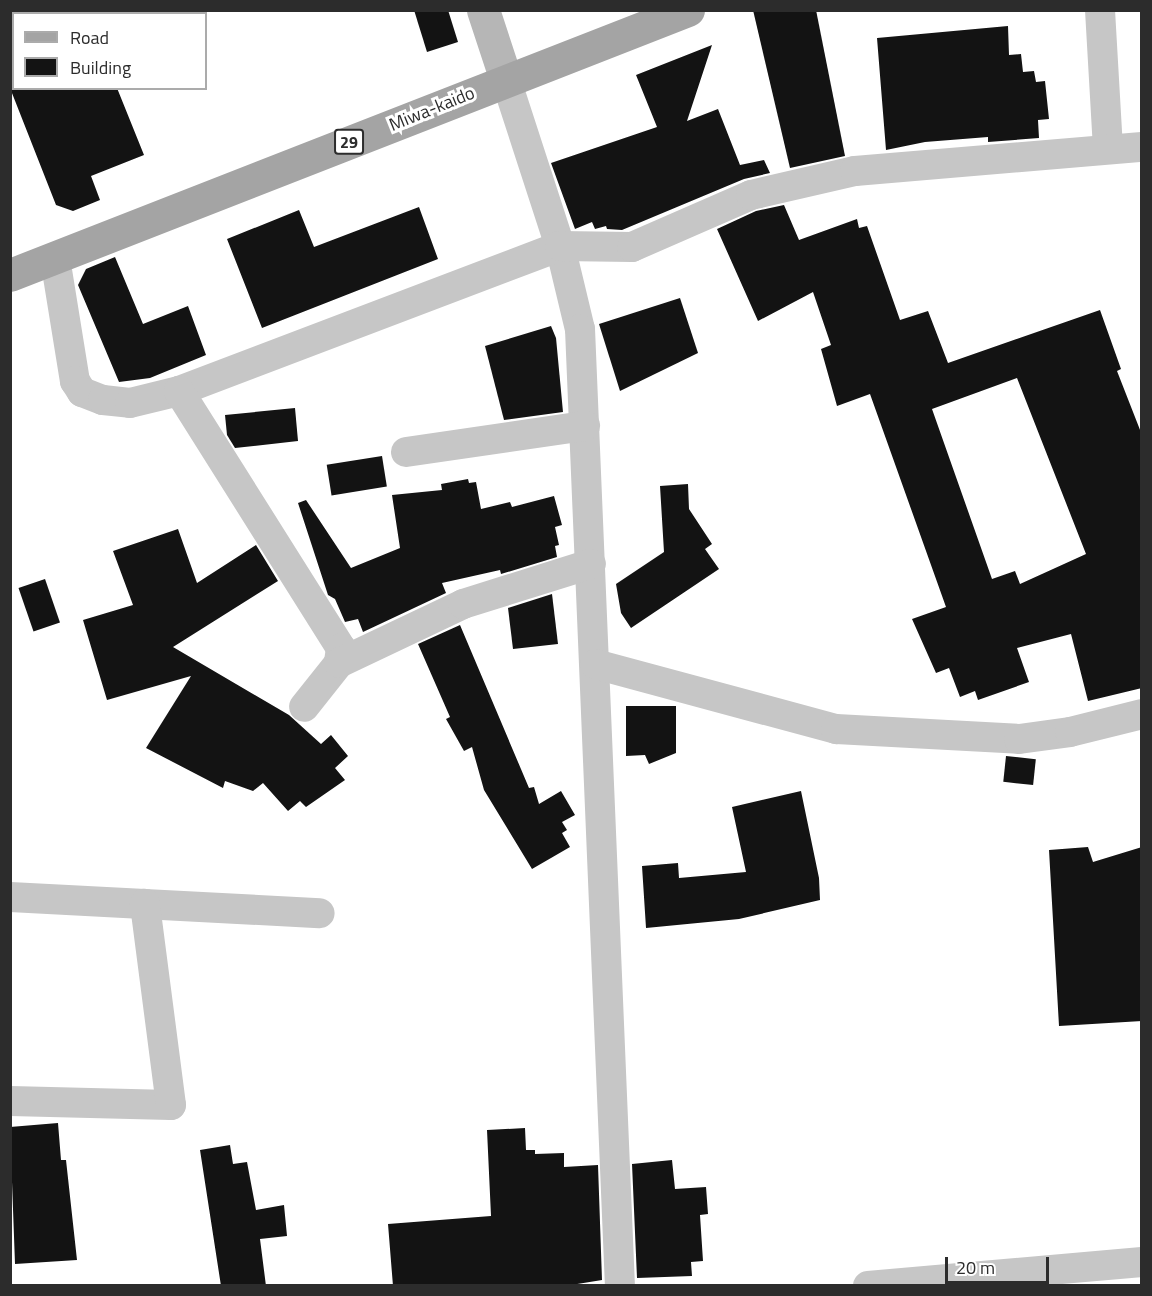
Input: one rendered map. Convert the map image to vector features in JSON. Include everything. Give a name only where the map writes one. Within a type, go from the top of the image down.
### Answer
[{"type":"main road","name":"Miwa-kaido","points":[[10,276],[688,10]]},
{"type":"street","points":[[483,10],[560,246],[580,329],[596,664],[620,1286]]},
{"type":"street","points":[[1100,10],[1108,149]]},
{"type":"street","points":[[55,258],[75,381],[82,392],[103,400],[130,403],[179,391],[560,246],[632,247],[751,195],[855,171],[1142,147]]},
{"type":"street","points":[[179,391],[341,648],[339,663]]},
{"type":"street","points":[[406,452],[585,426]]},
{"type":"street","points":[[304,707],[339,663],[463,604],[591,564]]},
{"type":"street","points":[[596,664],[836,729],[1019,739],[1070,732],[1142,714]]},
{"type":"street","points":[[10,897],[320,913]]},
{"type":"street","points":[[10,1101],[171,1105],[145,904]]},
{"type":"street","points":[[868,1286],[1142,1262]]},
{"type":"building","points":[[414,10],[448,10],[458,42],[427,52]]},
{"type":"building","points":[[753,10],[816,10],[845,156],[790,168]]},
{"type":"building","points":[[1008,26],[1009,55],[1021,54],[1023,72],[1034,71],[1036,82],[1045,81],[1049,119],[1038,120],[1039,138],[988,142],[988,137],[925,142],[886,150],[877,38]]},
{"type":"building","points":[[712,45],[687,121],[718,109],[740,165],[764,160],[770,173],[744,179],[622,230],[607,229],[606,226],[595,229],[592,222],[575,229],[551,163],[657,127],[636,75]]},
{"type":"building","points":[[10,88],[12,90],[118,90],[144,155],[91,176],[100,200],[73,211],[56,205]]},
{"type":"building","points":[[784,205],[799,240],[857,219],[859,228],[867,226],[900,320],[928,311],[948,363],[1100,310],[1121,369],[1117,371],[1142,435],[1142,688],[1088,701],[1071,634],[1017,648],[1029,682],[978,700],[975,691],[960,697],[949,668],[936,673],[912,619],[946,607],[870,394],[837,406],[821,349],[831,345],[813,292],[758,321],[717,229],[756,211]],"holes":[[[1017,378],[1086,554],[1020,584],[1015,571],[992,579],[932,409]]]},
{"type":"building","points":[[419,207],[438,259],[262,328],[227,239],[299,210],[314,247]]},
{"type":"building","points":[[115,257],[143,324],[188,306],[206,355],[150,378],[119,382],[78,285],[86,269]]},
{"type":"building","points":[[680,298],[698,353],[620,391],[599,324]]},
{"type":"building","points":[[551,326],[556,338],[563,412],[504,420],[485,346]]},
{"type":"building","points":[[295,408],[298,441],[235,448],[227,435],[225,415]]},
{"type":"building","points":[[382,456],[387,487],[332,495],[327,465]]},
{"type":"building","points":[[468,479],[469,483],[476,482],[481,509],[510,502],[512,507],[554,496],[562,525],[555,527],[559,545],[555,546],[557,557],[501,574],[500,570],[442,583],[446,593],[363,632],[358,619],[345,622],[335,599],[328,595],[298,503],[306,500],[351,568],[400,548],[392,495],[442,490],[441,484]]},
{"type":"building","points":[[688,484],[689,509],[712,544],[705,549],[719,569],[631,628],[621,613],[616,584],[664,552],[660,486]]},
{"type":"building","points":[[178,529],[197,583],[256,545],[278,581],[173,647],[289,715],[321,744],[331,735],[348,756],[335,768],[345,780],[306,807],[300,801],[288,811],[263,783],[253,791],[225,781],[223,788],[146,748],[191,676],[107,700],[83,620],[133,605],[113,551]]},
{"type":"building","points":[[45,579],[60,622],[34,632],[19,588]]},
{"type":"building","points":[[552,594],[558,644],[513,649],[508,608]]},
{"type":"building","points":[[460,625],[529,788],[534,787],[539,804],[561,791],[575,815],[562,822],[567,830],[562,833],[570,847],[532,869],[484,790],[472,747],[464,751],[446,719],[450,717],[418,644]]},
{"type":"building","points":[[626,706],[676,706],[676,753],[649,764],[645,755],[626,756]]},
{"type":"building","points":[[1006,756],[1036,759],[1033,785],[1003,782]]},
{"type":"building","points":[[801,791],[819,878],[820,900],[739,919],[646,928],[642,866],[678,863],[679,878],[746,872],[732,807]]},
{"type":"building","points":[[1088,847],[1093,862],[1142,847],[1142,1021],[1059,1026],[1049,850]]},
{"type":"building","points":[[58,1123],[61,1160],[66,1160],[77,1260],[15,1264],[10,1127]]},
{"type":"building","points":[[525,1128],[526,1150],[535,1150],[535,1154],[564,1153],[564,1167],[598,1165],[602,1280],[565,1286],[393,1286],[388,1224],[491,1216],[487,1130]]},
{"type":"building","points":[[230,1145],[233,1164],[247,1162],[256,1210],[284,1205],[287,1236],[260,1239],[266,1286],[221,1286],[200,1150]]},
{"type":"building","points":[[672,1160],[675,1189],[706,1187],[708,1214],[700,1215],[703,1261],[691,1262],[692,1276],[637,1278],[632,1164]]}]
